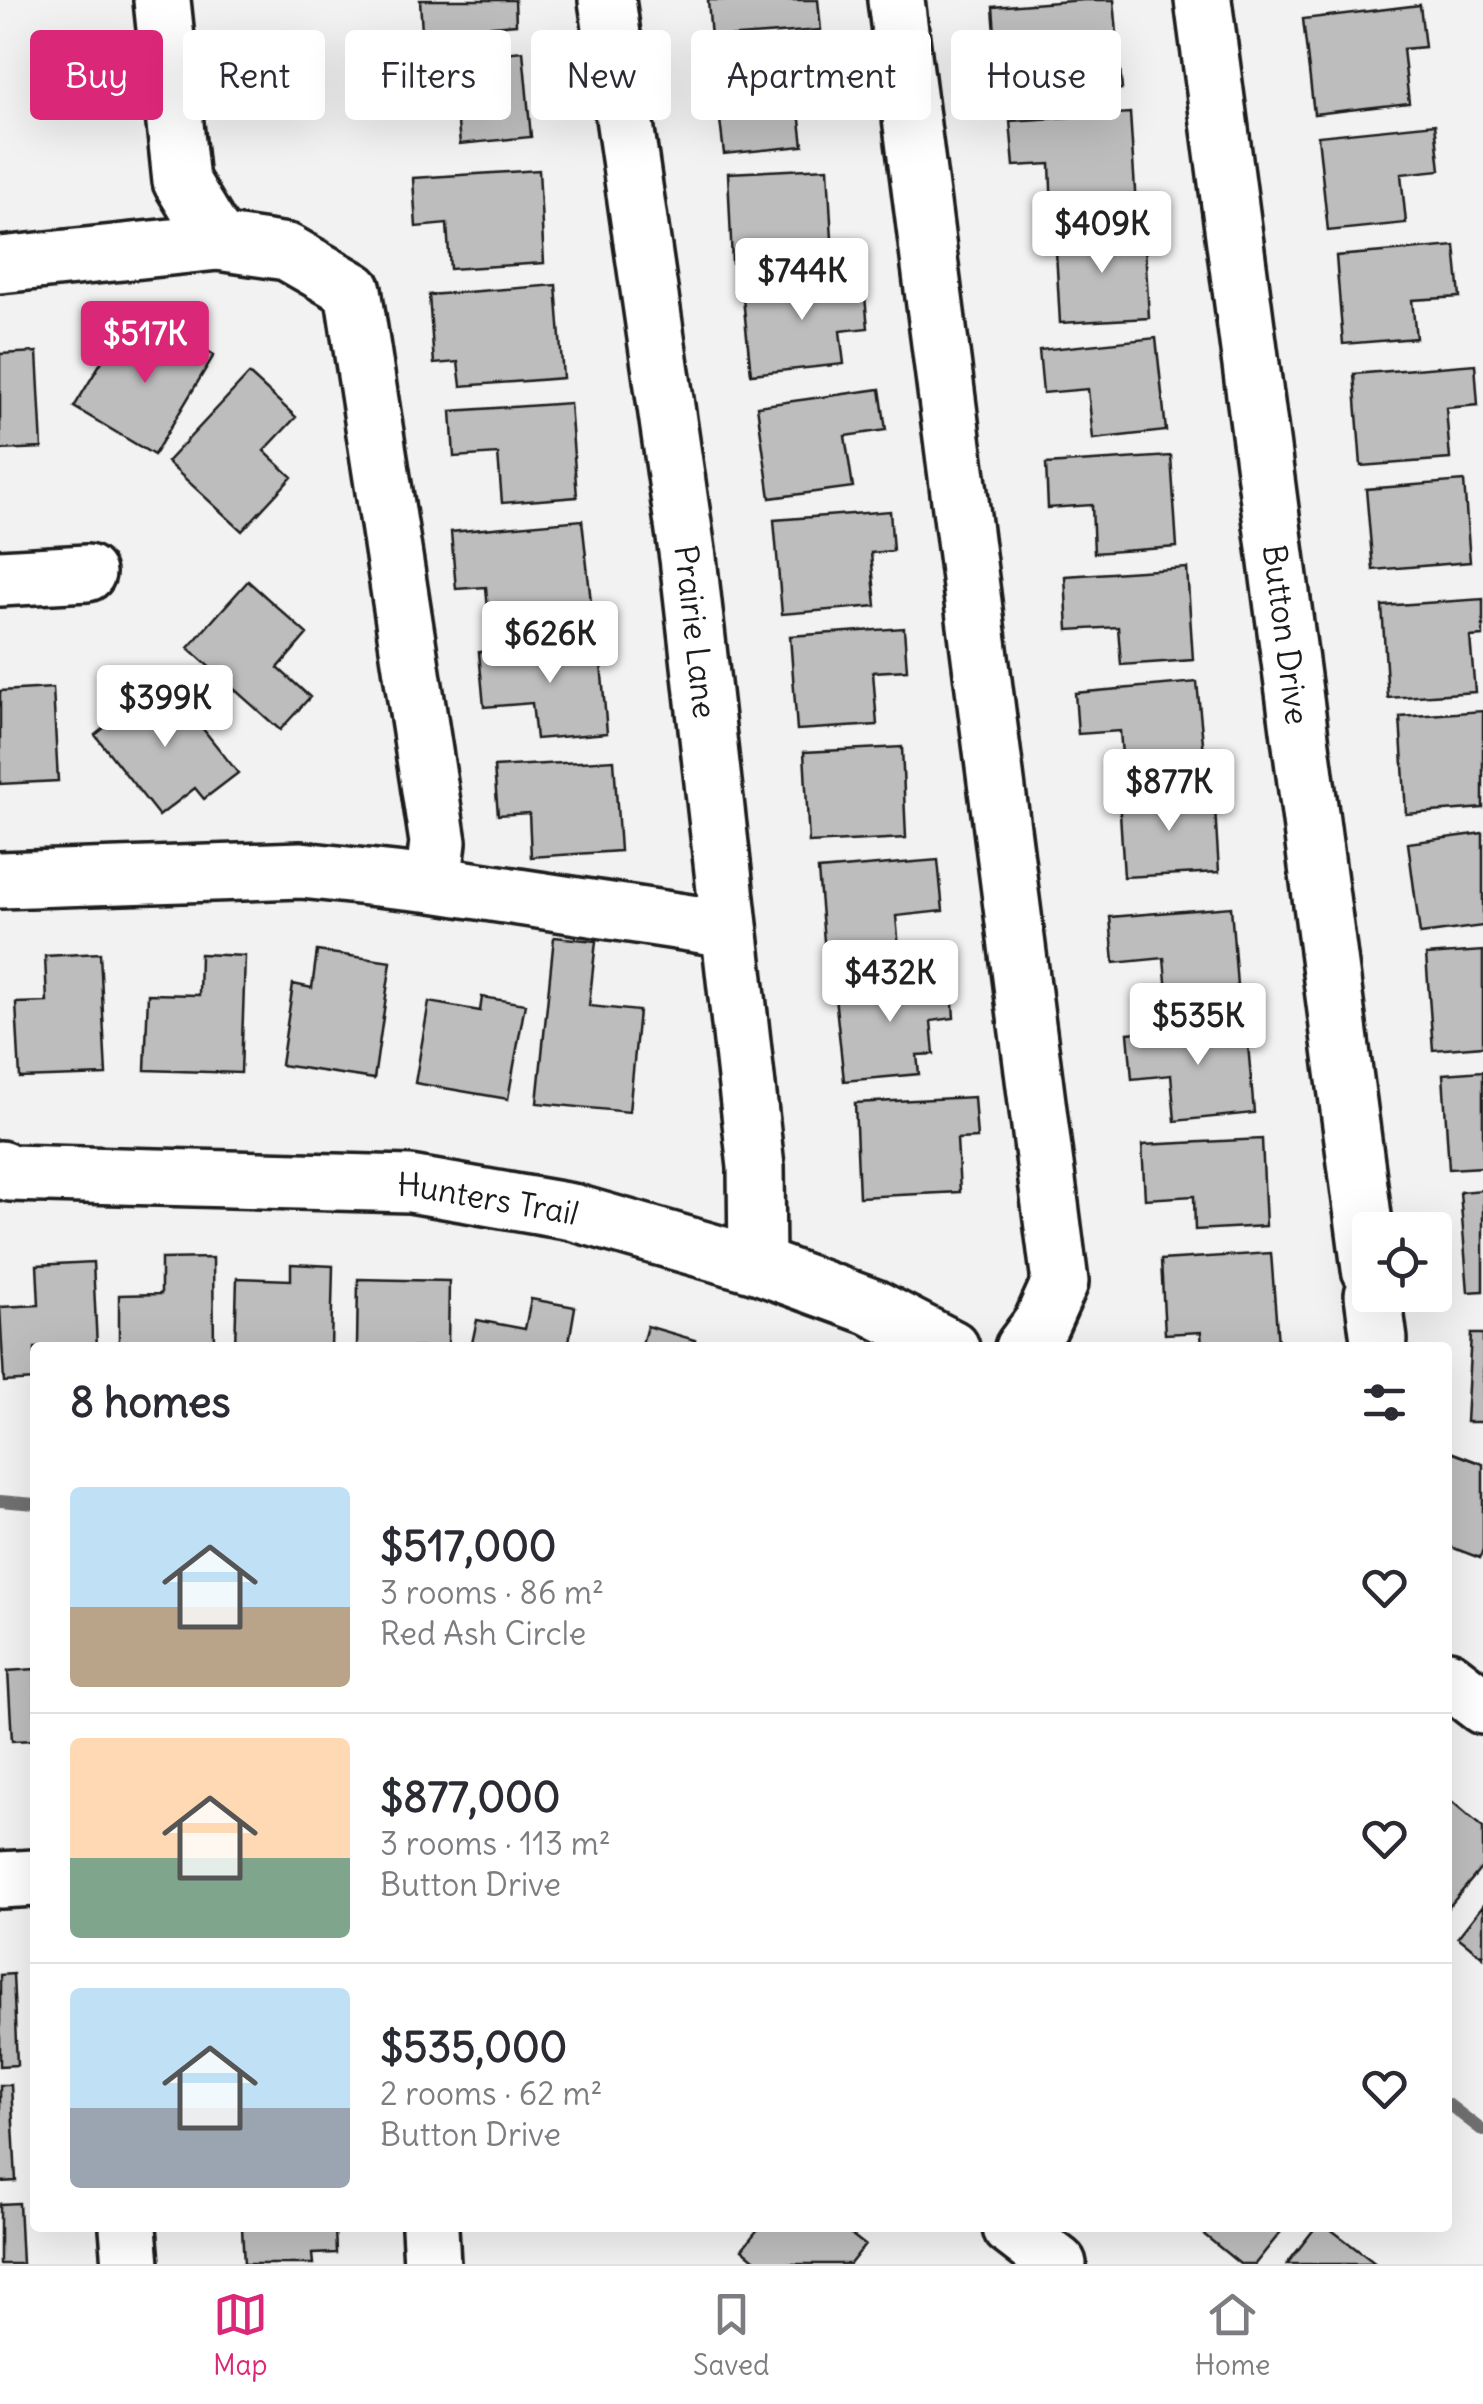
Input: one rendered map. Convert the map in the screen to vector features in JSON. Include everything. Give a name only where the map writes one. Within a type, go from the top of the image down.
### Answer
[{"type":"street","points":[[162,0],[181,180],[218,242]]},
{"type":"street","name":"Prairie Lane","points":[[607,0],[688,558],[756,1168],[757,1265]]},
{"type":"street","points":[[896,0],[1060,1282],[1041,1324],[1027,1342]]},
{"type":"street","name":"Button Drive","points":[[1203,0],[1362,1212]]},
{"type":"street","points":[[0,265],[218,242],[287,252],[354,290],[438,842],[434,884]]},
{"type":"street","points":[[0,578],[87,573]]},
{"type":"street","points":[[0,880],[301,870],[434,884],[730,928]]},
{"type":"street","name":"Hunters Trail","points":[[0,1169],[10,1173],[410,1184],[572,1212],[757,1265],[872,1307],[940,1342]]},
{"type":"street","points":[[1376,1312],[1378,1342]]},
{"type":"street","points":[[1452,1682],[1483,1706]]},
{"type":"street","points":[[0,1880],[30,1878]]},
{"type":"street","points":[[128,2232],[131,2264]]},
{"type":"street","points":[[430,2232],[432,2264]]},
{"type":"street","points":[[1016,2232],[1058,2264]]},
{"type":"building","points":[[420,0],[515,0],[516,24],[422,30]]},
{"type":"building","points":[[708,0],[818,0],[821,30],[710,30]]},
{"type":"building","points":[[1114,0],[1117,30],[995,30],[993,7]]},
{"type":"building","points":[[1420,5],[1425,47],[1403,49],[1409,103],[1314,114],[1303,19]]},
{"type":"building","points":[[523,51],[531,137],[460,144],[458,120],[511,120],[511,52]]},
{"type":"building","points":[[1130,113],[1136,206],[1052,212],[1050,164],[1014,166],[1010,121],[1121,120],[1121,114]]},
{"type":"building","points":[[720,120],[800,120],[803,146],[724,154]]},
{"type":"building","points":[[1435,124],[1440,170],[1401,174],[1406,223],[1328,231],[1318,136]]},
{"type":"building","points":[[828,168],[833,257],[732,263],[728,173]]},
{"type":"building","points":[[539,170],[544,263],[450,269],[447,224],[416,227],[413,178]]},
{"type":"building","points":[[1144,228],[1149,318],[1060,323],[1055,233]]},
{"type":"building","points":[[1455,246],[1460,297],[1412,300],[1416,338],[1343,344],[1336,256]]},
{"type":"building","points":[[863,276],[868,328],[840,331],[844,364],[751,374],[742,289]]},
{"type":"building","points":[[556,285],[563,378],[461,386],[458,362],[434,364],[429,295]]},
{"type":"building","points":[[156,320],[214,355],[154,455],[74,407],[117,336],[139,349]]},
{"type":"building","points":[[1156,338],[1166,431],[1093,439],[1088,389],[1043,393],[1039,350]]},
{"type":"building","points":[[37,352],[42,448],[0,450],[0,354]]},
{"type":"building","points":[[1475,364],[1478,405],[1446,408],[1450,459],[1361,466],[1354,374]]},
{"type":"building","points":[[249,374],[296,417],[264,451],[292,477],[242,531],[167,462]]},
{"type":"building","points":[[880,389],[886,430],[845,436],[853,487],[770,498],[757,406]]},
{"type":"building","points":[[570,403],[577,497],[502,503],[498,454],[454,457],[451,411]]},
{"type":"building","points":[[1171,456],[1177,547],[1094,553],[1092,505],[1048,508],[1046,464]]},
{"type":"building","points":[[1464,481],[1470,562],[1373,570],[1366,489]]},
{"type":"building","points":[[890,511],[893,551],[871,553],[876,606],[782,614],[774,520]]},
{"type":"building","points":[[582,520],[591,602],[565,604],[565,615],[489,622],[486,587],[456,589],[451,532]]},
{"type":"building","points":[[1187,568],[1193,660],[1121,665],[1118,627],[1068,630],[1065,576]]},
{"type":"building","points":[[248,581],[307,634],[278,668],[310,697],[280,730],[188,648]]},
{"type":"building","points":[[1483,599],[1483,636],[1470,637],[1475,692],[1388,698],[1382,606]]},
{"type":"building","points":[[904,628],[907,670],[873,672],[877,725],[797,730],[790,636]]},
{"type":"building","points":[[599,640],[607,733],[536,739],[532,703],[484,707],[479,652]]},
{"type":"building","points":[[164,680],[238,773],[204,799],[195,788],[159,816],[95,735]]},
{"type":"building","points":[[1197,682],[1206,773],[1124,779],[1120,731],[1078,734],[1075,693]]},
{"type":"building","points":[[53,688],[58,781],[0,784],[0,691]]},
{"type":"building","points":[[1483,711],[1483,808],[1406,814],[1400,717]]},
{"type":"building","points":[[902,747],[906,838],[809,843],[804,752]]},
{"type":"building","points":[[614,760],[620,851],[531,857],[529,813],[498,815],[494,767]]},
{"type":"building","points":[[1214,792],[1219,872],[1124,877],[1119,797]]},
{"type":"building","points":[[1483,833],[1483,926],[1420,934],[1408,843]]},
{"type":"building","points":[[938,860],[943,911],[896,916],[900,959],[826,965],[818,870]]},
{"type":"building","points":[[1231,907],[1238,999],[1168,1005],[1164,958],[1114,963],[1110,917]]},
{"type":"building","points":[[554,937],[596,941],[589,1006],[639,1011],[629,1112],[537,1103]]},
{"type":"building","points":[[317,951],[391,962],[374,1079],[281,1065],[293,984],[312,988]]},
{"type":"building","points":[[1483,951],[1483,1046],[1433,1050],[1426,955]]},
{"type":"building","points":[[100,953],[106,1075],[20,1078],[16,1003],[47,1002],[45,956]]},
{"type":"building","points":[[200,954],[245,956],[241,1073],[145,1070],[148,994],[199,995]]},
{"type":"building","points":[[951,976],[954,1018],[931,1021],[934,1054],[917,1055],[919,1074],[844,1081],[834,987]]},
{"type":"building","points":[[482,997],[525,1004],[508,1099],[415,1083],[429,1002],[480,1011]]},
{"type":"building","points":[[1246,1022],[1254,1113],[1175,1121],[1171,1075],[1132,1079],[1128,1033]]},
{"type":"building","points":[[1483,1071],[1483,1167],[1449,1169],[1443,1074]]},
{"type":"building","points":[[974,1097],[977,1138],[957,1139],[960,1192],[859,1197],[855,1103]]},
{"type":"building","points":[[1262,1139],[1266,1226],[1195,1230],[1194,1196],[1145,1199],[1142,1145]]},
{"type":"building","points":[[1483,1190],[1483,1291],[1468,1292],[1460,1192]]},
{"type":"building","points":[[1271,1253],[1278,1342],[1202,1342],[1201,1332],[1165,1334],[1161,1260]]},
{"type":"building","points":[[213,1258],[214,1342],[119,1342],[119,1295],[161,1294],[161,1259]]},
{"type":"building","points":[[93,1262],[97,1342],[30,1342],[30,1380],[4,1382],[0,1307],[39,1305],[37,1265]]},
{"type":"building","points":[[291,1264],[333,1266],[331,1342],[235,1342],[237,1278],[291,1280]]},
{"type":"building","points":[[358,1279],[449,1281],[448,1342],[357,1342]]},
{"type":"building","points":[[531,1299],[575,1307],[569,1342],[472,1342],[477,1320],[525,1329]]},
{"type":"building","points":[[647,1326],[695,1340],[694,1342],[643,1342]]},
{"type":"building","points":[[1471,1334],[1483,1334],[1483,1422],[1466,1422]]},
{"type":"building","points":[[1452,1452],[1483,1464],[1480,1558],[1452,1548]]},
{"type":"building","points":[[30,1669],[30,1740],[12,1741],[8,1671]]},
{"type":"building","points":[[1452,1801],[1483,1828],[1483,1866],[1452,1903]]},
{"type":"building","points":[[1483,1905],[1483,1957],[1458,1937]]},
{"type":"building","points":[[13,1974],[17,2065],[0,2066],[0,1975]]},
{"type":"building","points":[[0,2085],[11,2085],[16,2181],[0,2182]]},
{"type":"building","points":[[19,2203],[22,2264],[0,2264],[0,2204]]},
{"type":"building","points":[[242,2232],[335,2232],[336,2253],[312,2254],[313,2264],[244,2264]]},
{"type":"building","points":[[756,2232],[848,2232],[865,2245],[850,2264],[760,2264],[742,2249]]},
{"type":"building","points":[[1201,2232],[1281,2232],[1255,2264],[1240,2264]]},
{"type":"building","points":[[1312,2232],[1334,2232],[1376,2264],[1287,2264]]},
{"type":"waterway","points":[[0,1501],[30,1504]]},
{"type":"waterway","points":[[1452,2107],[1483,2131]]}]
